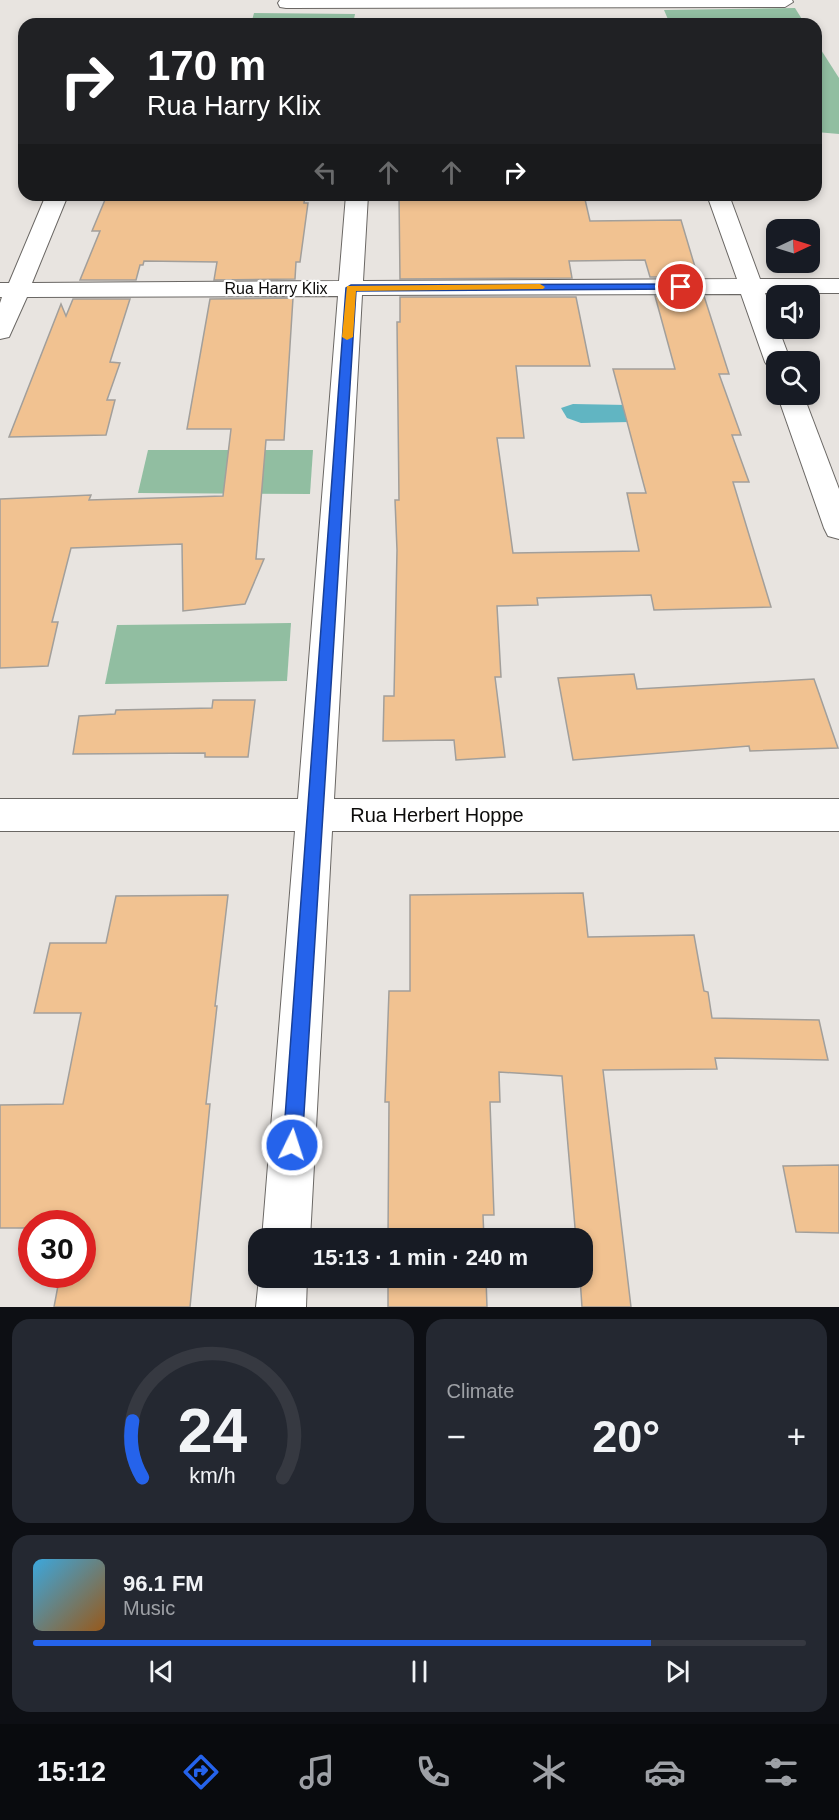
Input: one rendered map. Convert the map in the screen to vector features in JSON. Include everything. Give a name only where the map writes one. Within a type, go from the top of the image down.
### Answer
[{"type":"street","points":[[648,1],[654,18]]},
{"type":"street","points":[[369,18],[370,2]]},
{"type":"street","points":[[286,3],[785,2]]},
{"type":"street","points":[[0,332],[9,290],[54,201]]},
{"type":"street","points":[[287,1228],[357,201]]},
{"type":"street","points":[[720,201],[774,351]]},
{"type":"street","name":"Rua Harry Klix","points":[[9,290],[839,286]]},
{"type":"street","points":[[794,405],[839,528]]},
{"type":"street","name":"Rua Herbert Hoppe","points":[[0,815],[839,815]]},
{"type":"street","points":[[281,1307],[283,1288]]},
{"type":"green space","points":[[795,8],[801,18],[667,18],[664,10]]},
{"type":"green space","points":[[254,13],[355,14],[354,18],[253,18]]},
{"type":"green space","points":[[822,51],[839,78],[839,134],[822,133]]},
{"type":"green space","points":[[148,450],[313,450],[310,494],[138,493]]},
{"type":"green space","points":[[291,623],[287,681],[105,684],[117,625]]},
{"type":"water","points":[[573,404],[627,405],[630,422],[581,423],[567,418],[561,408]]},
{"type":"building","points":[[104,201],[304,201],[304,203],[308,203],[300,262],[296,262],[295,279],[214,280],[217,262],[144,261],[143,265],[140,265],[136,280],[80,280],[100,231],[92,231]]},
{"type":"building","points":[[399,201],[585,201],[590,221],[681,220],[698,277],[650,277],[645,260],[569,261],[572,278],[400,279]]},
{"type":"building","points":[[655,296],[704,296],[729,374],[719,374],[741,435],[732,435],[749,482],[733,482],[771,607],[654,610],[651,595],[537,598],[538,605],[497,606],[501,677],[495,677],[505,757],[456,760],[454,740],[383,741],[384,696],[394,696],[397,550],[395,500],[399,500],[397,322],[400,322],[400,297],[576,297],[590,366],[516,366],[524,438],[497,438],[513,553],[639,551],[627,493],[646,493],[613,369],[675,369]]},
{"type":"building","points":[[293,298],[284,440],[266,440],[256,559],[264,559],[245,604],[183,611],[182,544],[71,548],[52,622],[58,622],[48,666],[0,668],[0,499],[91,495],[89,500],[223,496],[231,429],[187,429],[210,299]]},
{"type":"building","points":[[73,299],[130,299],[110,362],[120,363],[107,400],[115,400],[106,435],[9,437],[61,304],[66,316]]},
{"type":"building","points":[[634,674],[637,689],[814,679],[838,748],[750,751],[749,746],[573,760],[558,678]]},
{"type":"building","points":[[213,700],[255,700],[248,757],[205,757],[205,753],[73,754],[79,716],[115,714],[116,710],[212,708]]},
{"type":"building","points":[[583,893],[588,937],[694,935],[704,991],[708,992],[712,1018],[819,1020],[828,1060],[715,1058],[717,1069],[603,1070],[631,1307],[582,1307],[581,1288],[593,1288],[593,1228],[575,1228],[562,1076],[499,1072],[500,1102],[490,1102],[494,1215],[483,1215],[484,1228],[388,1228],[389,1102],[385,1102],[389,991],[410,991],[410,895]]},
{"type":"building","points":[[228,895],[215,1006],[217,1006],[206,1104],[210,1104],[190,1307],[54,1307],[58,1288],[96,1288],[96,1210],[18,1210],[18,1228],[0,1228],[0,1105],[63,1104],[81,1013],[34,1013],[50,943],[106,943],[116,896]]},
{"type":"building","points":[[839,1165],[839,1233],[796,1232],[783,1166]]},
{"type":"building","points":[[388,1288],[486,1288],[487,1307],[388,1307]]},
{"type":"slow traffic","points":[[347,337],[351,288],[540,287]]},
{"type":"route","points":[[292,1145],[351,288],[681,287]]}]
